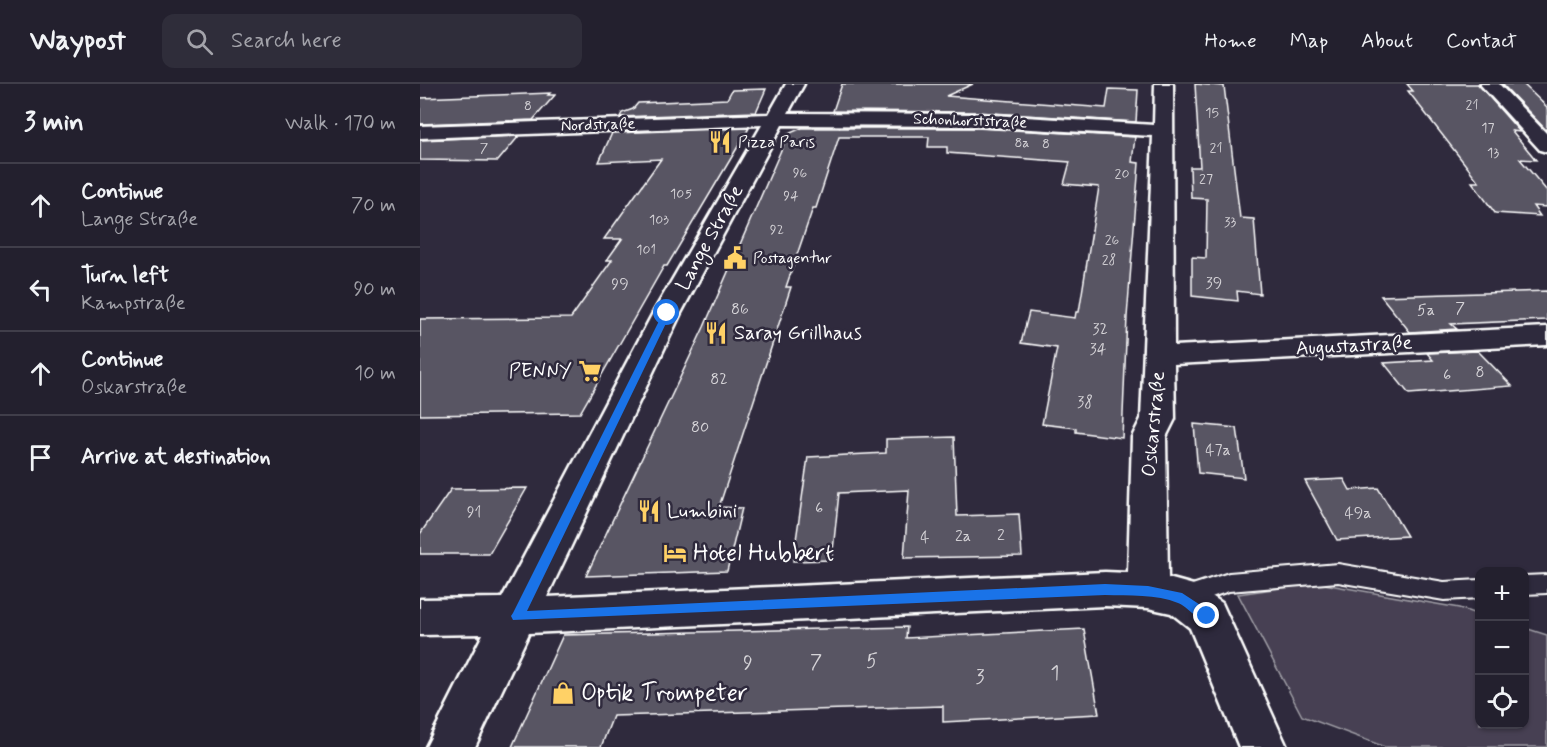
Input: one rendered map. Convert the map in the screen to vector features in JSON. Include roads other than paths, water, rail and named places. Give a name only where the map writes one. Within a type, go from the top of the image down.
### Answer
[{"type":"street","name":"Lange Straße","points":[[450,747],[518,616],[667,313],[795,84]]},
{"type":"street","name":"Oskarstraße","points":[[1164,84],[1158,419],[1149,437],[1165,595]]},
{"type":"street","points":[[1488,84],[1547,146]]},
{"type":"street","name":"Schonhorststraße","points":[[776,119],[976,120],[1163,131]]},
{"type":"street","name":"Nordstraße","points":[[420,132],[776,119]]},
{"type":"street","name":"Augustastraße","points":[[1160,356],[1547,336]]},
{"type":"street","points":[[420,616],[518,616],[1105,590],[1165,595],[1207,616],[1263,747]]},
{"type":"lane","points":[[1165,595],[1229,582],[1338,573],[1444,591],[1475,589]]},
{"type":"lane","points":[[1529,585],[1547,584]]},
{"type":"place","name":"Pizza Paris","points":[[720,142]]},
{"type":"place","name":"Postagentur","points":[[735,258]]},
{"type":"place","name":"Saray Grillhaus","points":[[716,333]]},
{"type":"place","name":"PENNY","points":[[590,371]]},
{"type":"place","name":"Lumbini","points":[[649,511]]},
{"type":"place","name":"Hotel Hubbert","points":[[675,553]]},
{"type":"place","name":"Optik Trompeter","points":[[563,693]]}]
